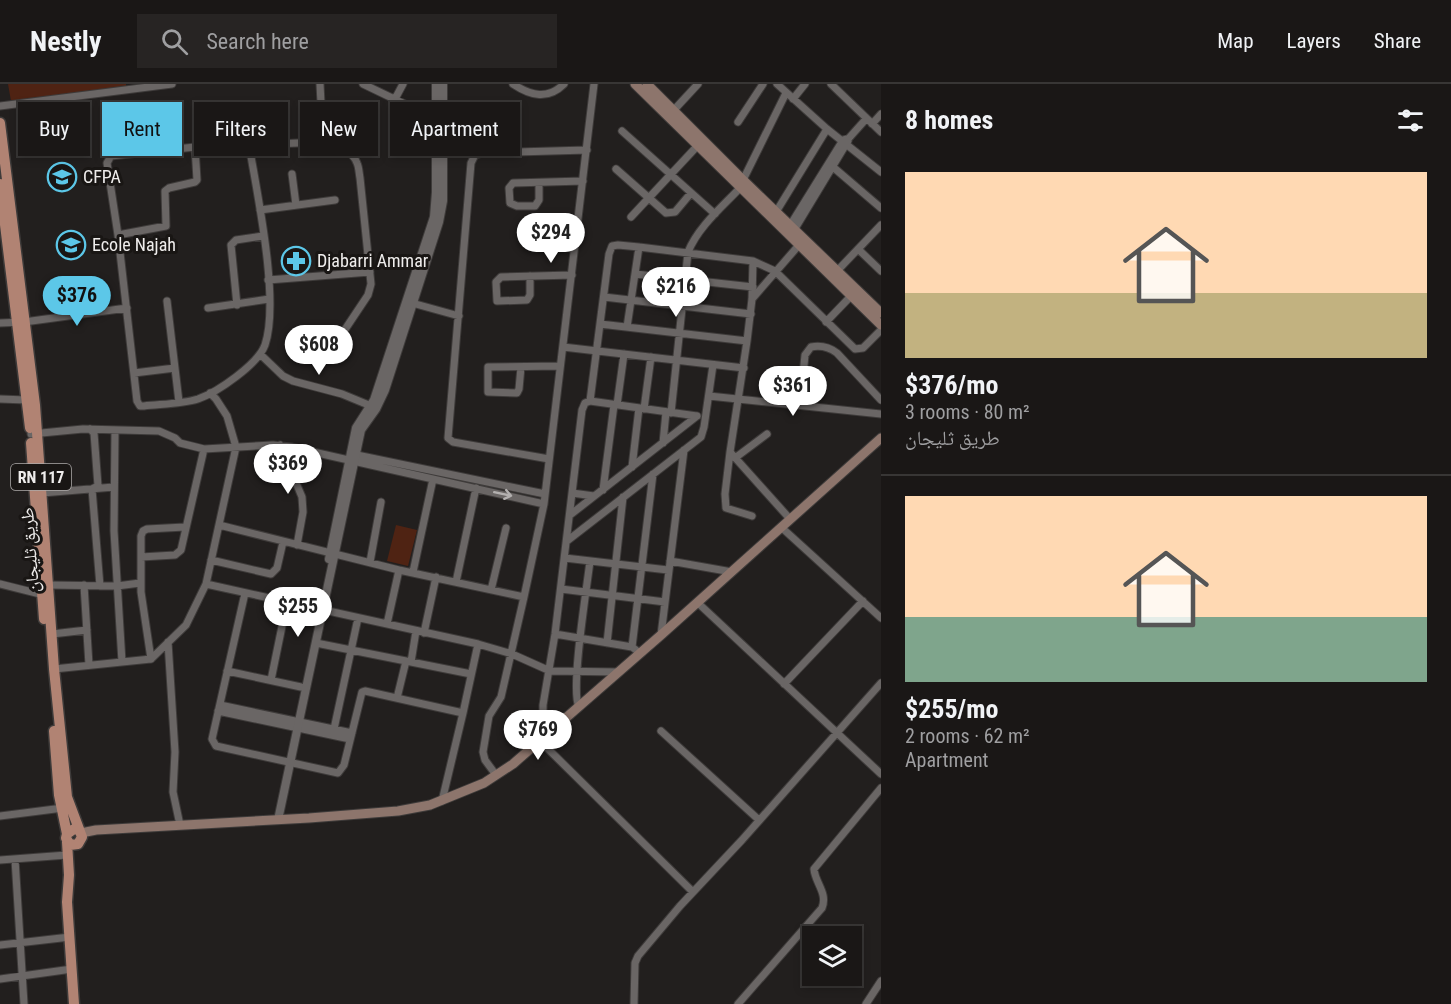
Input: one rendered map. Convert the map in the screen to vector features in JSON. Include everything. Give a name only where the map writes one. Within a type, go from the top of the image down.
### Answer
[{"type":"main road","points":[[635,84],[700,143],[790,231],[881,313]]},
{"type":"main road","points":[[646,84],[700,143]]},
{"type":"main road","name":"طريق ثليجان","points":[[0,123],[6,222]]},
{"type":"main road","name":"طريق ثليجان","points":[[0,184],[42,493],[59,795],[74,837],[73,866],[69,874]]},
{"type":"main road","points":[[741,184],[776,212],[800,245],[881,325]]},
{"type":"main road","name":"طريق ثليجان","points":[[20,322],[26,400],[34,433],[65,807]]},
{"type":"main road","points":[[74,837],[96,830],[398,811],[442,801],[484,783],[513,764],[619,672],[636,650],[662,635],[881,438]]},
{"type":"main road","name":"طريق ثليجان","points":[[74,837],[67,855],[69,874],[67,902],[74,1004]]},
{"type":"street","points":[[0,106],[172,84]]},
{"type":"street","points":[[320,84],[321,102]]},
{"type":"street","points":[[363,84],[401,102]]},
{"type":"street","points":[[395,99],[403,84]]},
{"type":"street","points":[[436,84],[436,102]]},
{"type":"street","points":[[351,458],[361,430],[381,401],[442,210],[443,84]]},
{"type":"street","points":[[513,84],[528,93],[545,95],[564,84]]},
{"type":"street","points":[[496,776],[485,760],[483,752],[489,716],[501,697],[512,654],[544,504],[594,84]]},
{"type":"street","points":[[673,111],[698,84]]},
{"type":"street","points":[[738,122],[763,84]]},
{"type":"street","points":[[777,84],[827,129],[846,141],[881,172]]},
{"type":"street","points":[[793,99],[805,84]]},
{"type":"street","points":[[831,84],[881,132]]},
{"type":"street","points":[[663,443],[688,252],[692,242],[741,184],[786,93]]},
{"type":"street","points":[[790,231],[846,141],[881,114]]},
{"type":"street","points":[[776,212],[827,129]]},
{"type":"street","points":[[622,131],[715,214]]},
{"type":"street","points":[[790,231],[833,167],[846,141]]},
{"type":"street","points":[[631,217],[700,143]]},
{"type":"street","points":[[194,147],[108,158],[137,401],[140,406],[192,401],[210,393],[246,368],[260,354],[266,338],[269,300],[260,210],[251,156]]},
{"type":"street","points":[[549,459],[453,442],[448,438],[472,158],[483,153],[587,150]]},
{"type":"street","points":[[118,235],[166,226],[165,191],[197,180],[196,156]]},
{"type":"street","points":[[334,346],[368,296],[371,284],[357,163],[350,156]]},
{"type":"street","points":[[296,724],[301,687],[333,554],[356,428],[371,406],[434,217],[436,156]]},
{"type":"street","points":[[833,167],[881,208]]},
{"type":"street","points":[[616,169],[669,214],[675,212],[691,193]]},
{"type":"street","points":[[292,174],[296,205]]},
{"type":"street","points":[[539,183],[539,200],[535,206],[517,206],[510,203],[510,185],[513,183],[583,181]]},
{"type":"street","points":[[260,210],[335,200]]},
{"type":"street","points":[[837,271],[881,226]]},
{"type":"street","points":[[237,305],[231,245],[236,240],[263,236]]},
{"type":"street","points":[[752,298],[800,245]]},
{"type":"street","points":[[590,401],[609,254],[612,246],[688,252],[753,261],[775,271],[855,349],[863,348],[881,330]]},
{"type":"street","points":[[627,327],[639,247]]},
{"type":"street","points":[[858,249],[881,271]]},
{"type":"street","points":[[752,516],[726,508],[725,494],[751,314],[753,261]]},
{"type":"street","points":[[268,280],[370,272]]},
{"type":"street","points":[[635,274],[753,287]]},
{"type":"street","points":[[530,276],[530,296],[527,300],[497,301],[496,282],[498,278],[530,276],[572,275]]},
{"type":"street","points":[[826,322],[851,296]]},
{"type":"street","points":[[604,297],[751,314]]},
{"type":"street","points":[[208,308],[269,300]]},
{"type":"street","points":[[167,301],[179,402]]},
{"type":"street","points":[[412,303],[459,316]]},
{"type":"street","points":[[0,323],[127,308]]},
{"type":"street","points":[[600,324],[747,341]]},
{"type":"street","points":[[800,405],[805,356],[811,347],[817,346],[832,349],[837,353],[881,400]]},
{"type":"street","points":[[563,347],[744,368]]},
{"type":"street","points":[[260,354],[283,376],[293,381],[342,394],[371,406]]},
{"type":"street","points":[[603,489],[624,354]]},
{"type":"street","points":[[632,467],[651,357]]},
{"type":"street","points":[[567,541],[701,437],[706,418],[713,364]]},
{"type":"street","points":[[520,367],[517,393],[488,392],[487,368],[520,367],[560,366]]},
{"type":"street","points":[[134,373],[175,368]]},
{"type":"street","points":[[54,669],[151,659],[189,621],[206,584],[236,447],[227,416],[210,393]]},
{"type":"street","points":[[709,396],[881,414]]},
{"type":"street","points":[[0,399],[26,400]]},
{"type":"street","points":[[553,729],[543,710],[561,589],[582,410],[585,403],[590,401],[706,418]]},
{"type":"street","points":[[570,515],[697,416]]},
{"type":"street","points":[[34,433],[90,429],[159,431],[175,438],[180,443],[204,449],[280,445],[545,494]]},
{"type":"street","points":[[90,429],[94,433],[98,486],[92,489]]},
{"type":"street","points":[[115,431],[114,531],[122,662]]},
{"type":"street","points":[[732,455],[767,434]]},
{"type":"street","points":[[280,445],[302,497],[303,512],[297,545]]},
{"type":"street","points":[[141,557],[178,554],[181,550],[204,449]]},
{"type":"street","points":[[662,635],[684,450]]},
{"type":"street","points":[[732,455],[790,519]]},
{"type":"street","points":[[351,458],[544,504]]},
{"type":"street","points":[[555,634],[636,650],[638,598],[653,474]]},
{"type":"street","points":[[413,572],[433,479]]},
{"type":"street","points":[[42,493],[114,488]]},
{"type":"street","points":[[456,582],[476,488]]},
{"type":"street","points":[[92,489],[100,586]]},
{"type":"street","points":[[572,493],[594,496]]},
{"type":"street","points":[[607,643],[623,497]]},
{"type":"street","points":[[370,562],[381,502]]},
{"type":"street","points":[[219,525],[399,570],[524,597]]},
{"type":"street","points":[[151,659],[140,583],[141,536],[144,530],[185,527]]},
{"type":"street","points":[[781,527],[881,618]]},
{"type":"street","points":[[491,590],[506,528]]},
{"type":"street","points":[[211,560],[271,574],[277,568],[283,542]]},
{"type":"street","points":[[565,558],[668,570]]},
{"type":"street","points":[[579,707],[576,698],[577,672],[590,561]]},
{"type":"street","points":[[670,561],[732,572]]},
{"type":"street","points":[[387,624],[399,570]]},
{"type":"street","points":[[397,698],[436,577]]},
{"type":"street","points":[[0,584],[47,592],[84,585],[117,586],[140,583]]},
{"type":"street","points":[[206,584],[478,645],[512,654],[550,671],[619,672]]},
{"type":"street","points":[[84,585],[89,665]]},
{"type":"street","points":[[561,589],[665,602]]},
{"type":"street","points":[[245,593],[212,739],[216,746],[338,773],[343,769],[362,692],[463,713]]},
{"type":"street","points":[[784,684],[863,601]]},
{"type":"street","points":[[271,680],[287,603]]},
{"type":"street","points":[[698,603],[881,774]]},
{"type":"street","points":[[275,820],[316,643],[320,610]]},
{"type":"street","points":[[334,729],[358,618]]},
{"type":"street","points":[[52,634],[87,630]]},
{"type":"street","points":[[168,642],[175,752],[174,798],[180,825]]},
{"type":"street","points":[[316,643],[471,674]]},
{"type":"street","points":[[442,801],[478,645]]},
{"type":"street","points":[[227,671],[301,687]]},
{"type":"street","points":[[634,1004],[635,963],[638,956],[881,683]]},
{"type":"street","points":[[219,708],[351,736]]},
{"type":"street","points":[[296,724],[334,729],[351,736]]},
{"type":"street","points":[[661,731],[759,820]]},
{"type":"street","points":[[540,741],[693,892]]},
{"type":"street","points":[[738,1004],[822,908],[824,899],[814,875],[814,869],[881,788]]},
{"type":"street","points":[[0,816],[65,807]]},
{"type":"street","points":[[0,860],[67,855]]},
{"type":"street","points":[[15,859],[24,1004]]},
{"type":"street","points":[[0,945],[70,937]]},
{"type":"street","points":[[0,979],[72,969]]},
{"type":"street","points":[[870,1003],[881,981]]},
{"type":"shaded area","points":[[8,84],[126,84],[126,86],[11,101]]},
{"type":"shaded area","points":[[396,525],[417,530],[408,566],[387,561]]},
{"type":"place","name":"CFPA","points":[[62,177]]},
{"type":"place","name":"Ecole Najah","points":[[71,245]]},
{"type":"place","name":"Djabarri Ammar","points":[[296,261]]}]
